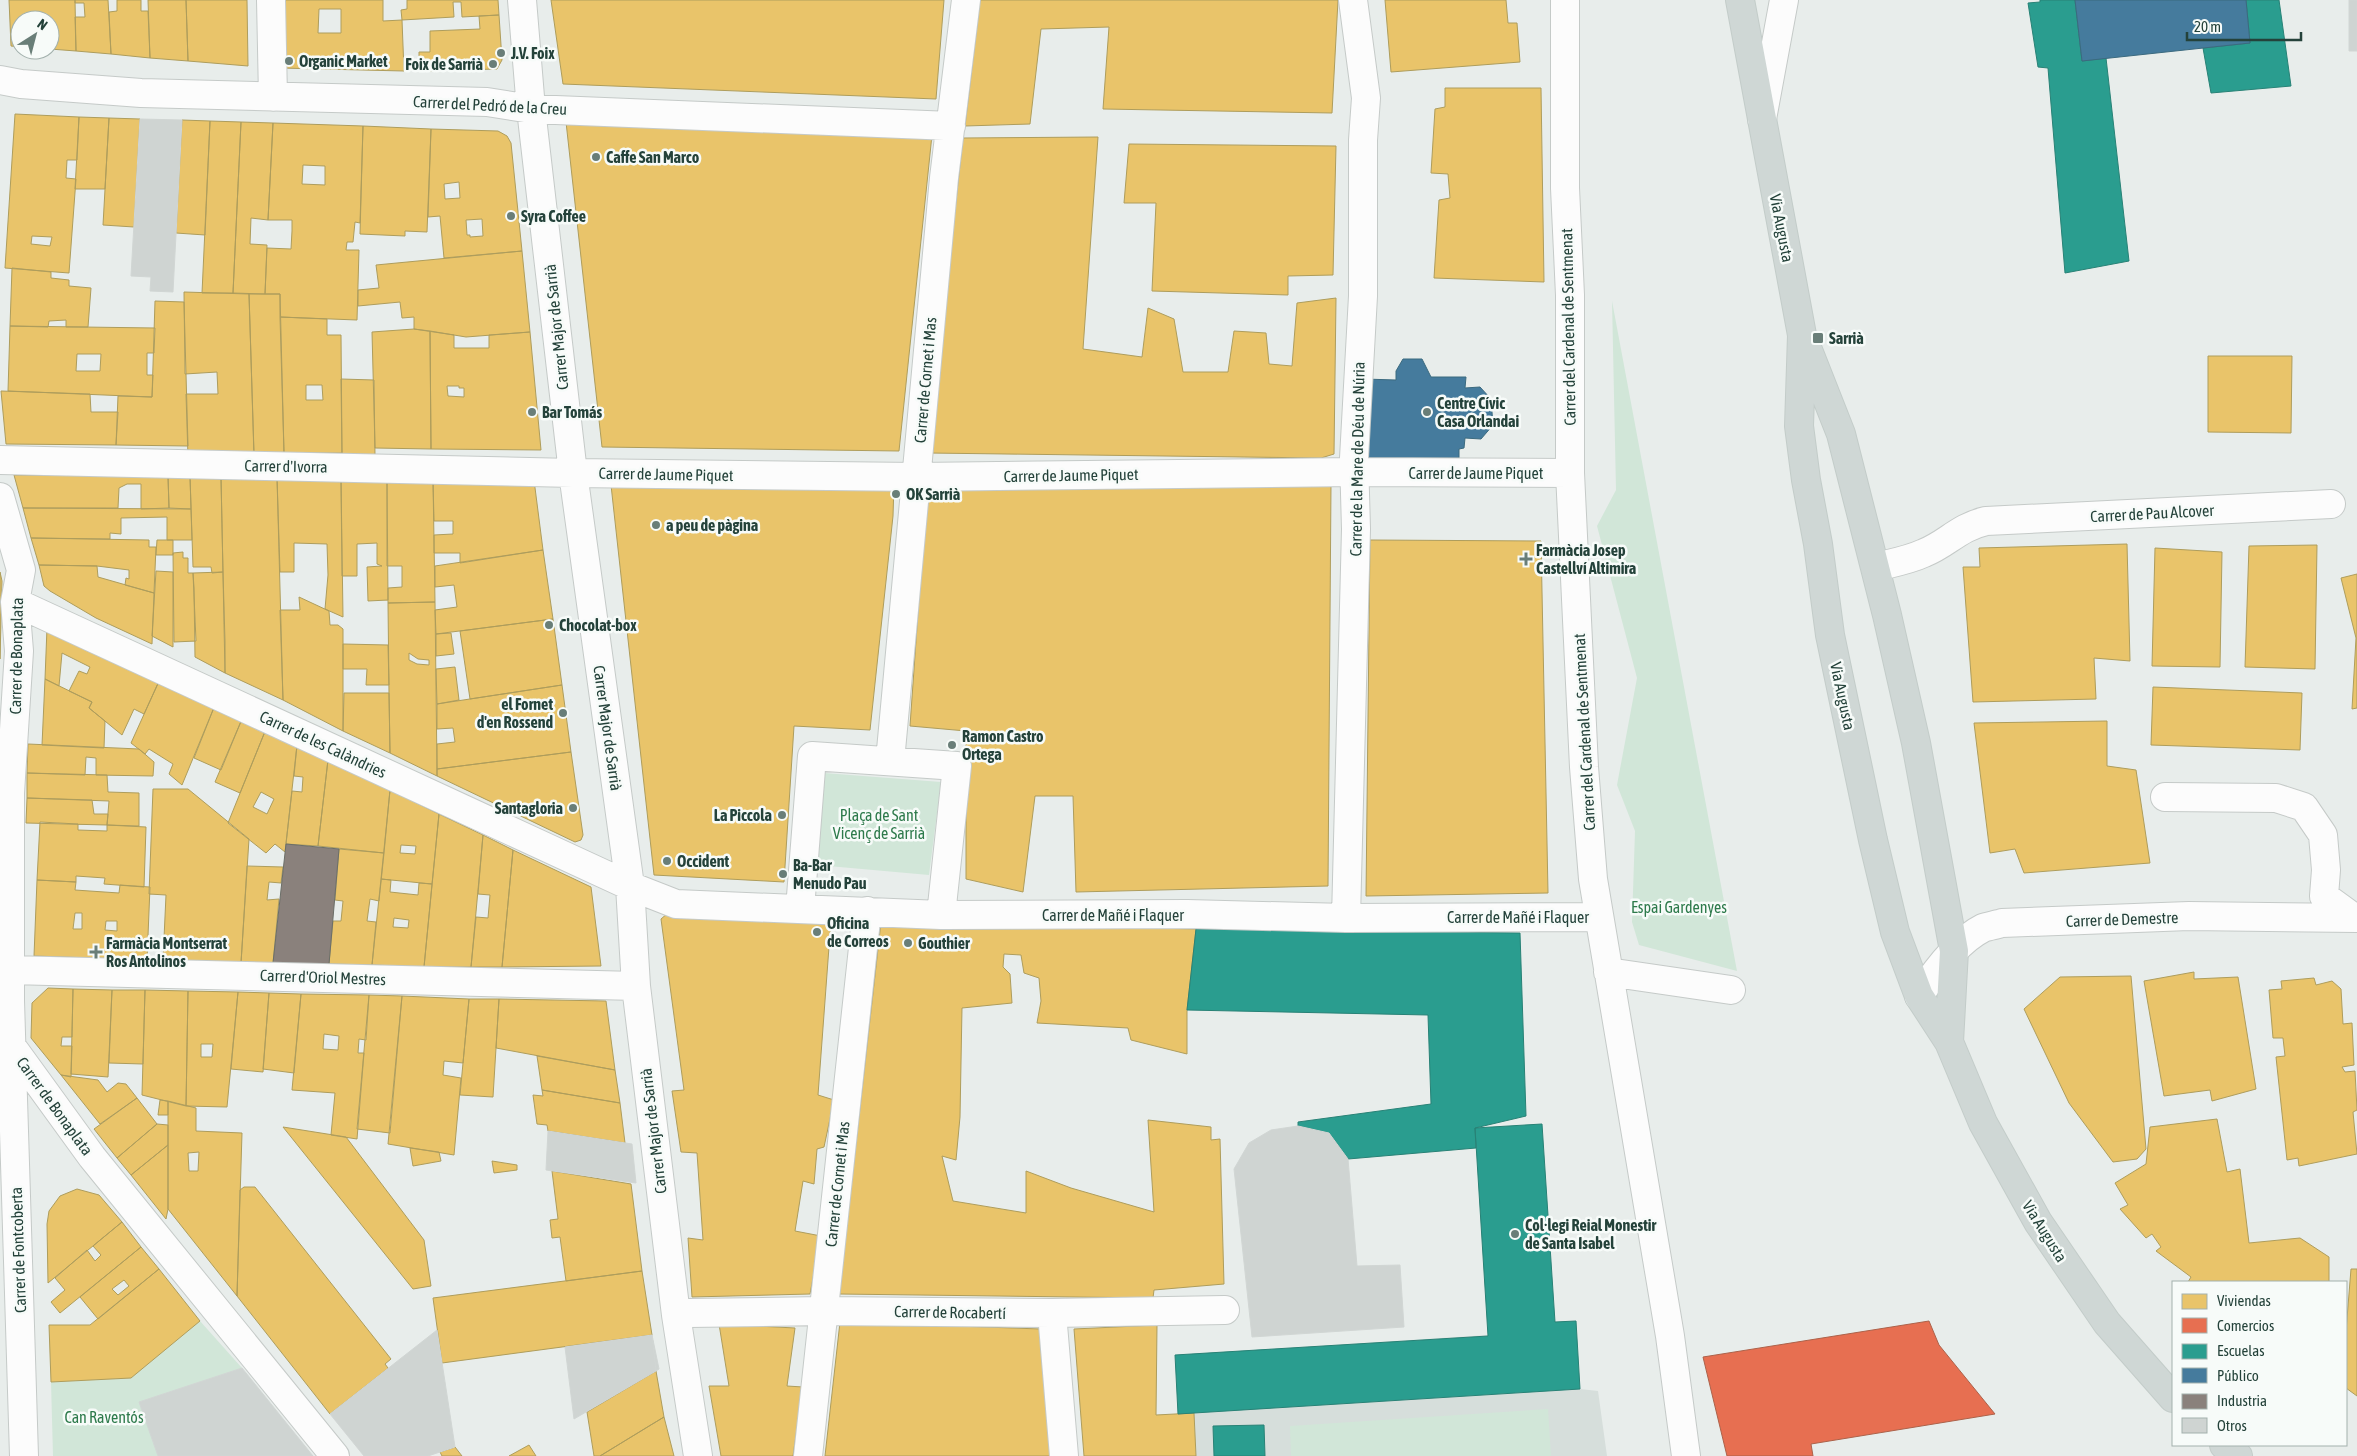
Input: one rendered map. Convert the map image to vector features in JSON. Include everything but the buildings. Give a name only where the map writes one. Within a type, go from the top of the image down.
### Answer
[{"type":"main road","name":"Via Augusta","points":[[1740,0],[1802,335],[1841,434],[1876,567],[1916,743],[1954,951],[1949,1042]]},
{"type":"main road","name":"Via Augusta","points":[[1802,335],[1799,426],[1830,635],[1873,840],[1896,932],[1919,996],[1949,1042],[1983,1123],[2038,1222],[2107,1323],[2172,1397]]},
{"type":"main road","points":[[2225,1446],[2238,1456]]},
{"type":"street","points":[[271,0],[273,97]]},
{"type":"street","name":"Carrer Major de Sarrià","points":[[522,0],[531,108],[572,473],[630,886],[636,986],[676,1315],[698,1456]]},
{"type":"street","name":"Carrer de Cornet i Mas","points":[[890,761],[944,178],[966,0]]},
{"type":"street","name":"Carrer de la Mare de Déu de Núria","points":[[1346,918],[1356,529],[1355,472],[1363,296],[1366,98],[1354,0]]},
{"type":"street","name":"Carrer del Cardenal de Sentmenat","points":[[1565,0],[1565,188],[1570,295],[1570,474],[1584,766],[1593,879],[1670,1336],[1686,1456]]},
{"type":"street","name":"Via Augusta","points":[[1762,121],[1784,0]]},
{"type":"street","name":"Carrer del Pedró de la Creu","points":[[0,80],[21,84],[141,93],[488,102],[531,108],[951,126]]},
{"type":"street","name":"Carrer d'Ivorra","points":[[0,460],[572,473]]},
{"type":"street","name":"Carrer de Jaume Piquet","points":[[572,473],[917,477],[1355,472],[1570,474]]},
{"type":"street","name":"Carrer de Bonaplata","points":[[0,496],[21,570],[15,602],[19,651],[10,793],[10,970],[5,1001],[10,1044],[92,1157],[334,1456]]},
{"type":"street","name":"Carrer de Pau Alcover","points":[[1876,567],[1926,553],[1974,524],[1986,521],[2331,504]]},
{"type":"street","name":"Carrer de les Calàndries","points":[[15,602],[630,886]]},
{"type":"street","points":[[800,909],[812,756],[957,766],[940,915]]},
{"type":"street","points":[[2165,797],[2276,798],[2304,807],[2323,835],[2326,870],[2324,896],[2355,918]]},
{"type":"street","name":"Carrer de Mañé i Flaquer","points":[[630,886],[676,904],[940,915],[1187,914],[1346,918],[1599,917]]},
{"type":"street","name":"Carrer de Cornet i Mas","points":[[808,1456],[867,912]]},
{"type":"street","name":"Carrer de Demestre","points":[[1919,996],[1934,973],[1954,951],[1982,928],[2002,923],[2189,916],[2355,918]]},
{"type":"street","name":"Carrer d'Oriol Mestres","points":[[10,970],[636,986]]},
{"type":"street","points":[[1608,972],[1731,990]]},
{"type":"street","name":"Carrer de Fontcoberta","points":[[10,1044],[24,1456]]},
{"type":"street","name":"Carrer de Rocabertí","points":[[676,1315],[689,1313],[823,1311],[1052,1314],[1225,1310]]},
{"type":"street","points":[[1052,1314],[1064,1456]]},
{"type":"shaded area","name":"Col·legi Reial Monestir de Santa Isabel","points":[[1542,1124],[1555,1322],[1576,1321],[1580,1389],[1598,1391],[1607,1456],[1196,1456],[1194,1413],[1178,1414],[1175,1355],[1488,1335],[1475,1128]]},
{"type":"green space","name":"Espai Gardenyes","points":[[1612,301],[1737,971],[1639,945],[1632,922],[1635,831],[1617,785],[1637,678],[1597,526],[1616,490]]},
{"type":"green space","name":"Plaça de Sant Vicenç de Sarrià","points":[[824,773],[941,782],[929,875],[817,865]]},
{"type":"green space","name":"Can Raventós","points":[[200,1321],[242,1368],[140,1402],[158,1456],[53,1456],[51,1382],[131,1378]]},
{"type":"green space","points":[[1548,1409],[1551,1456],[1291,1456],[1290,1426]]},
{"type":"place","name":"J.V. Foix","points":[[501,53]]},
{"type":"place","name":"Organic Market","points":[[289,61]]},
{"type":"place","name":"Foix de Sarrià","points":[[493,64]]},
{"type":"place","name":"Caffe San Marco","points":[[596,157]]},
{"type":"place","name":"Syra Coffee","points":[[511,216]]},
{"type":"place","name":"Sarrià","points":[[1818,338]]},
{"type":"place","name":"Bar Tomás","points":[[532,412]]},
{"type":"place","name":"Centre Cívic Casa Orlandai","points":[[1427,412]]},
{"type":"place","name":"OK Sarrià","points":[[896,494]]},
{"type":"place","name":"a peu de pàgina","points":[[656,525]]},
{"type":"place","name":"Farmàcia Josep Castellví Altimira","points":[[1526,559]]},
{"type":"place","name":"Chocolat-box","points":[[549,625]]},
{"type":"place","name":"el Fornet d'en Rossend","points":[[563,713]]},
{"type":"place","name":"Ramon Castro Ortega","points":[[952,745]]},
{"type":"place","name":"Santagloria","points":[[573,808]]},
{"type":"place","name":"La Piccola","points":[[782,815]]},
{"type":"place","name":"Occident","points":[[667,861]]},
{"type":"place","name":"Ba-Bar Menudo Pau","points":[[783,874]]},
{"type":"place","name":"Oficina de Correos","points":[[817,932]]},
{"type":"place","name":"Gouthier","points":[[908,943]]},
{"type":"place","name":"Farmàcia Montserrat Ros Antolinos","points":[[96,952]]},
{"type":"place","name":"Col·legi Reial Monestir de Santa Isabel","points":[[1515,1234]]}]
